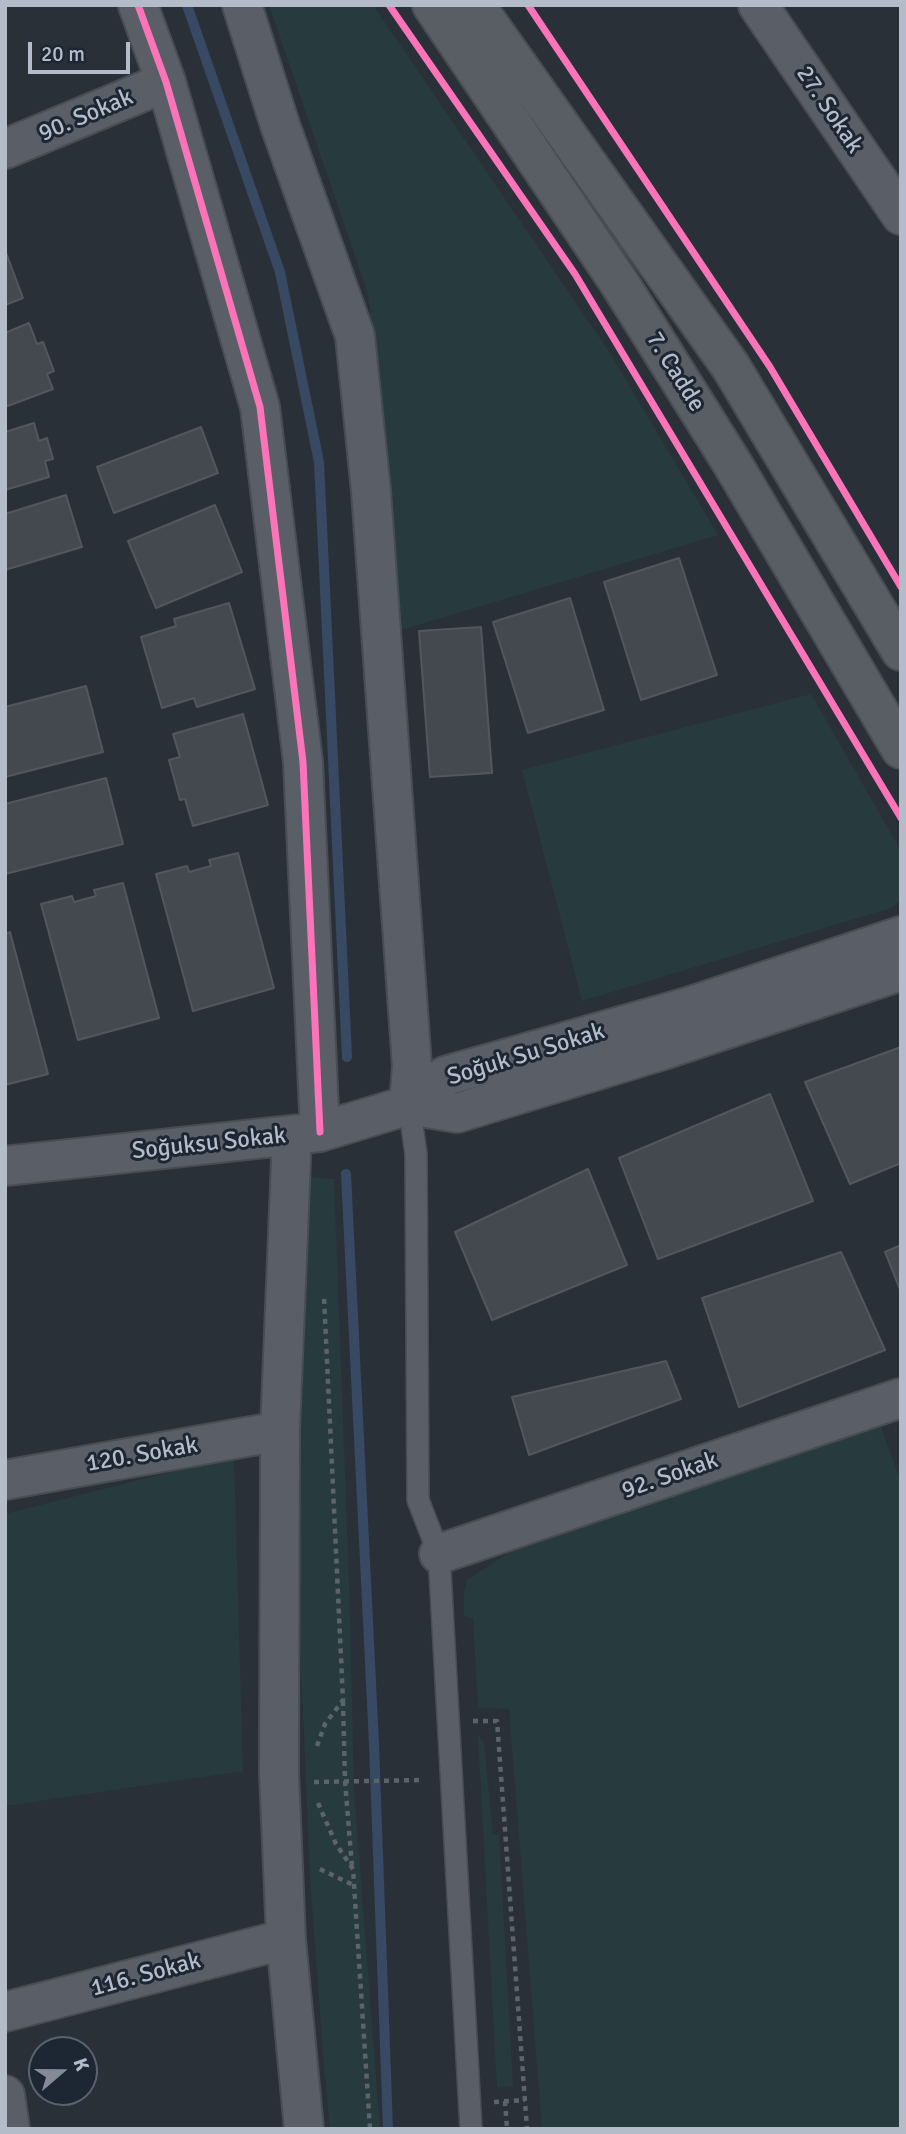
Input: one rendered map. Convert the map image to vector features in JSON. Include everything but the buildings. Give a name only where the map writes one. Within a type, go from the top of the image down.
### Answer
[{"type":"main road","name":"7. Cadde","points":[[432,5],[620,284],[732,463],[901,749]]},
{"type":"main road","name":"7. Cadde","points":[[475,5],[731,367],[901,651]]},
{"type":"street","points":[[138,5],[166,82],[260,407],[303,762],[306,1134],[280,1431],[279,1773],[286,1939],[304,2129]]},
{"type":"street","points":[[242,5],[280,125],[355,336],[371,491],[412,1066],[409,1105]]},
{"type":"street","name":"27. Sokak","points":[[758,5],[901,215]]},
{"type":"street","name":"90. Sokak","points":[[5,149],[166,82]]},
{"type":"street","name":"Soğuk Su Sokak","points":[[409,1105],[445,1076],[688,1007],[901,936]]},
{"type":"street","name":"Soğuk Su Sokak","points":[[409,1105],[457,1113],[660,1051],[901,971]]},
{"type":"street","name":"Soğuksu Sokak","points":[[5,1166],[306,1134],[409,1105]]},
{"type":"street","name":"92. Sokak","points":[[439,1554],[901,1398]]},
{"type":"street","name":"120. Sokak","points":[[5,1480],[280,1431]]},
{"type":"street","name":"116. Sokak","points":[[5,2012],[286,1939]]},
{"type":"street","points":[[5,2095],[10,2129]]},
{"type":"lane","points":[[409,1105],[416,1154],[418,1500],[439,1554],[471,2129]]},
{"type":"path","points":[[324,1283],[345,1781],[370,2129]]},
{"type":"path","points":[[316,1751],[325,1724],[343,1700]]},
{"type":"path","points":[[497,1721],[527,2129]]},
{"type":"path","points":[[314,1770],[313,1782],[328,1827],[352,1869]]},
{"type":"path","points":[[345,1781],[453,1779]]},
{"type":"path","points":[[507,2129],[505,2101],[525,2099]]},
{"type":"green space","points":[[269,5],[373,5],[610,353],[718,535],[398,631],[368,294]]},
{"type":"green space","points":[[811,694],[900,849],[901,900],[891,908],[582,1001],[522,770]]},
{"type":"green space","points":[[307,1177],[334,1179],[354,1789],[380,2129],[330,2129],[323,2056],[310,1876],[298,1595]]},
{"type":"green space","points":[[881,1427],[901,1482],[901,2129],[542,2129],[509,1709],[478,1708],[473,1618],[464,1616],[467,1580],[525,1542],[841,1436]]},
{"type":"green space","points":[[234,1456],[243,1771],[5,1806],[5,1514]]},
{"type":"green space","points":[[478,1736],[484,1743],[493,1835],[499,1834],[513,2086],[497,2088]]},
{"type":"waterway","points":[[187,5],[280,272],[319,462],[347,1057]]},
{"type":"waterway","points":[[346,1174],[374,1744],[388,2129]]},
{"type":"cycle path","points":[[138,5],[166,82],[260,407],[303,762],[320,1132]]},
{"type":"cycle path","points":[[389,5],[575,274],[901,818]]},
{"type":"cycle path","points":[[528,5],[770,367],[901,587]]}]
